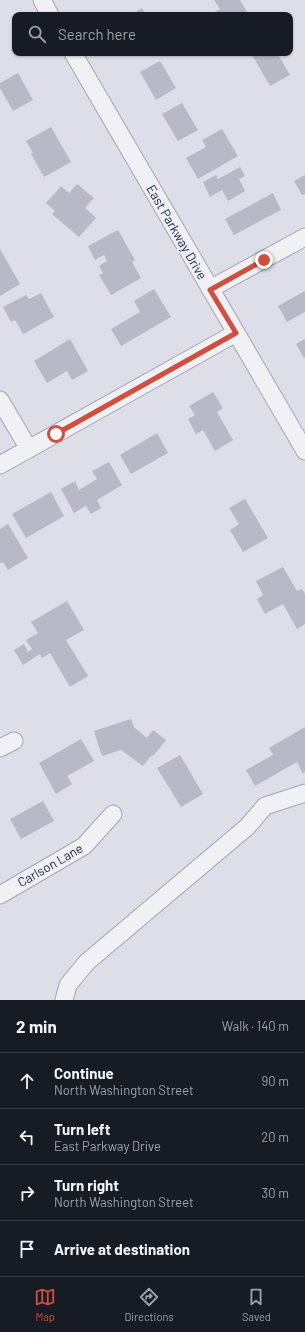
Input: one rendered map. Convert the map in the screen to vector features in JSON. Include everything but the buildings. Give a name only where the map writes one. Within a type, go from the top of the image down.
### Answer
[{"type":"street","points":[[42,0],[48,12]]},
{"type":"street","name":"East Parkway Drive","points":[[75,56],[305,451]]},
{"type":"street","points":[[210,290],[305,237]]},
{"type":"street","points":[[0,465],[236,333]]},
{"type":"street","points":[[0,400],[29,449]]},
{"type":"street","points":[[64,1000],[68,985],[87,962],[247,827],[265,806],[305,793]]},
{"type":"street","name":"Carlson Lane","points":[[0,895],[84,846],[113,814]]},
{"type":"route","points":[[56,434],[236,333],[210,290],[264,260]]}]
